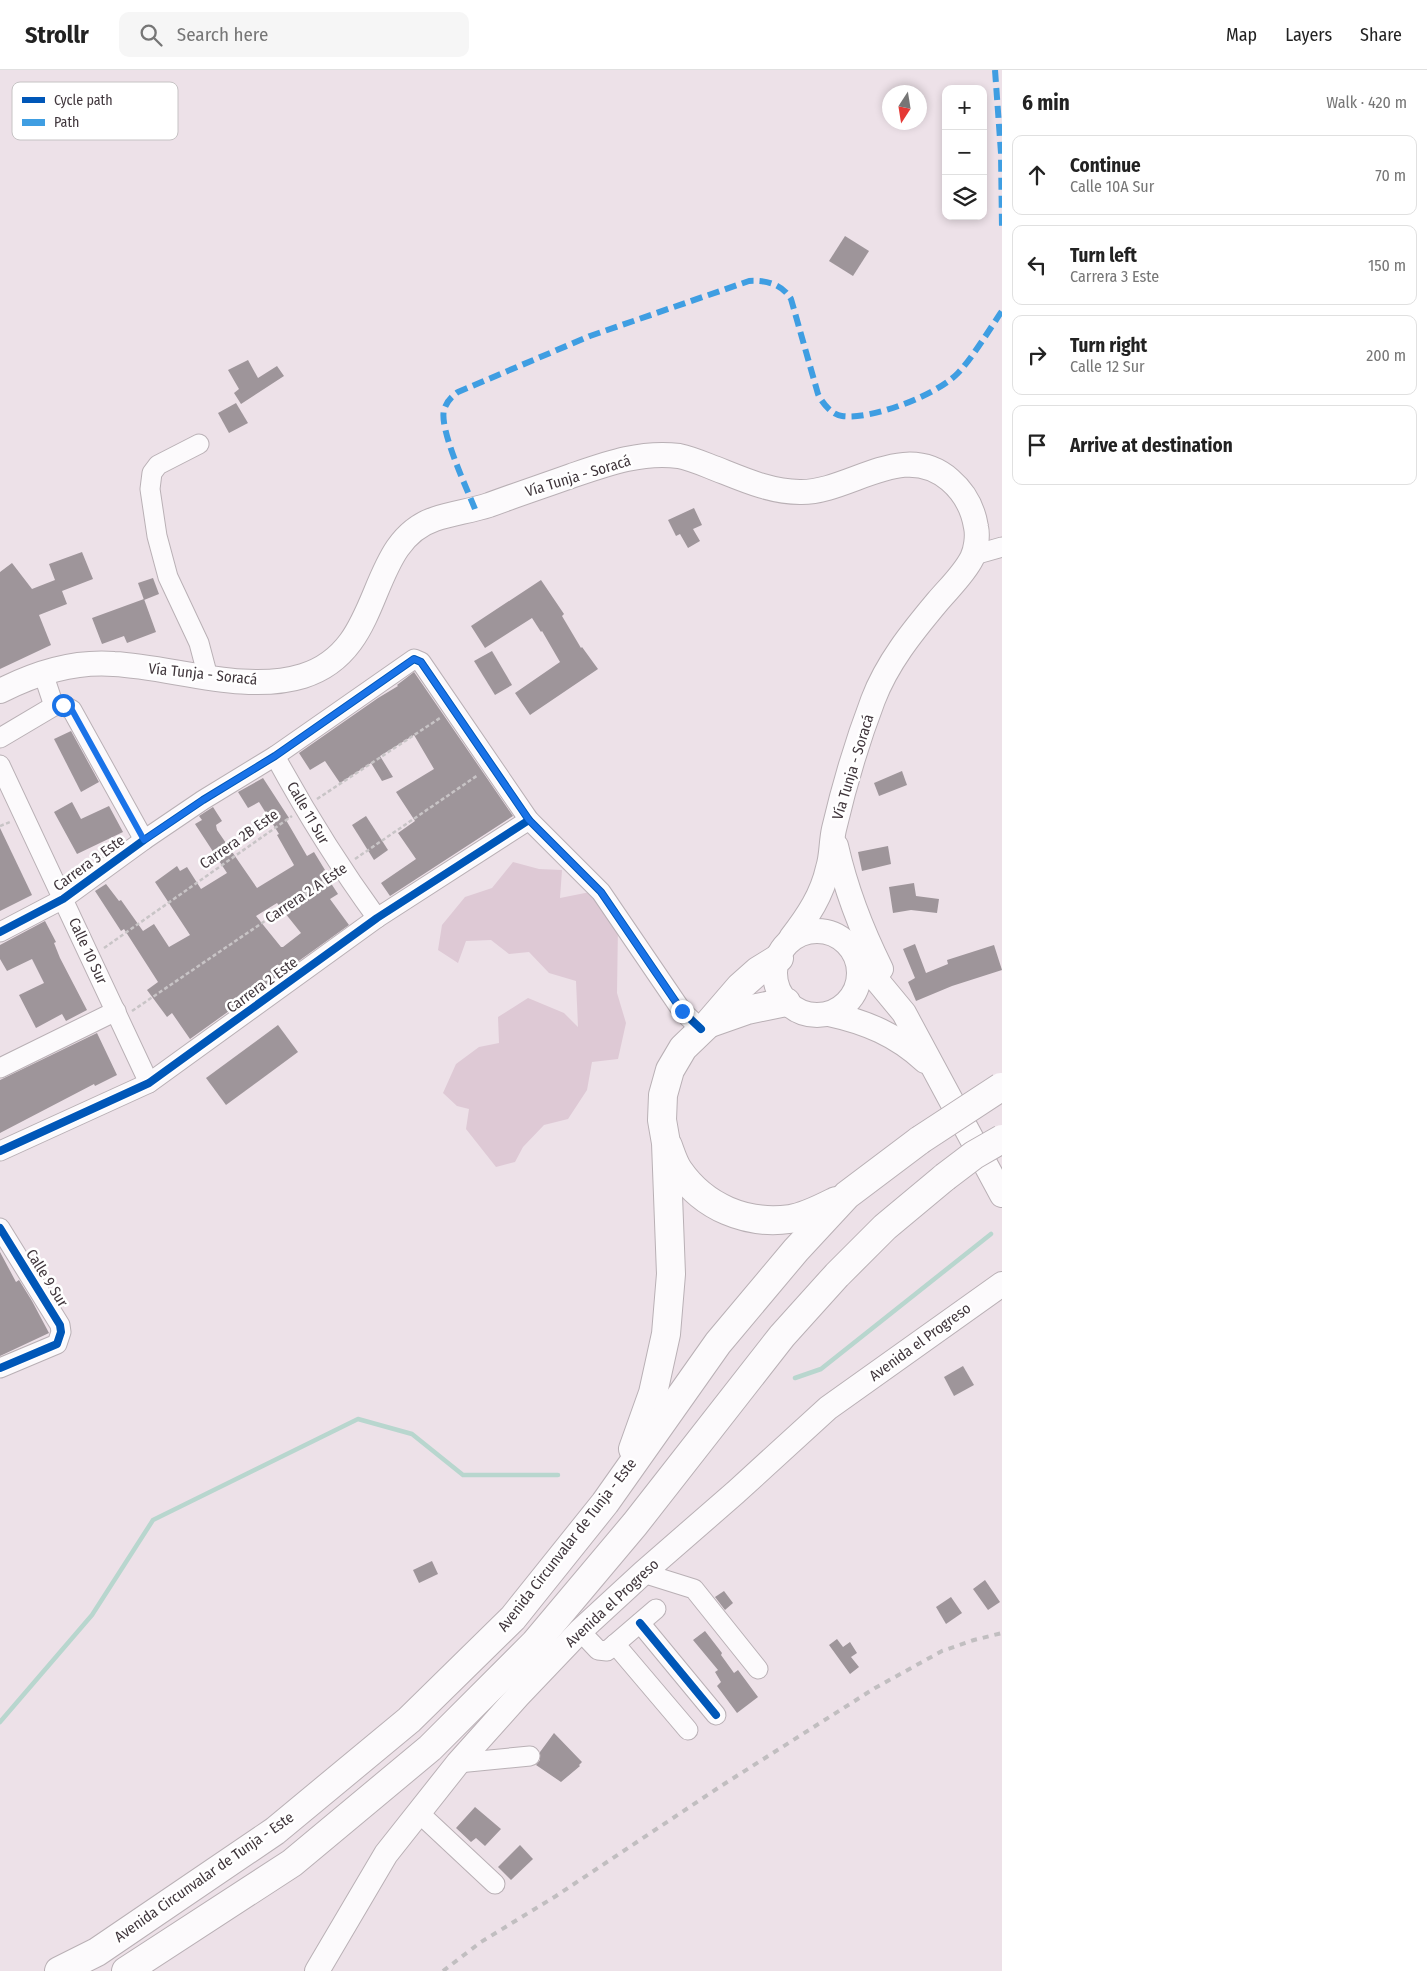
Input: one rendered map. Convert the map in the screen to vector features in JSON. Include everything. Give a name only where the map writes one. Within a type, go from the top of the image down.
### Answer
[{"type":"highway","points":[[605,1503],[633,1449],[653,1393],[666,1334],[671,1274],[666,1143],[662,1120],[663,1095],[670,1070],[683,1048],[740,986],[785,948]]},
{"type":"highway","points":[[705,1026],[747,1010],[786,1002]]},
{"type":"highway","name":"Avenida Circunvalar de Tunja - Este","points":[[59,1971],[97,1952],[276,1831],[409,1720],[513,1618],[605,1503],[718,1343],[796,1250],[847,1195],[920,1140],[1002,1087]]},
{"type":"highway","points":[[126,1971],[292,1862],[430,1748],[535,1643],[635,1524],[782,1336],[837,1275],[885,1227],[945,1177],[974,1155],[1002,1139]]},
{"type":"highway","points":[[666,1143],[678,1170],[699,1194],[726,1211],[758,1220],[791,1219],[822,1208],[847,1195]]},
{"type":"main road","name":"Vía Tunja - Soracá","points":[[0,691],[26,678],[70,665],[113,664],[230,680],[271,682],[301,676],[328,665],[347,646],[362,626],[392,556],[402,541],[413,531],[432,520],[475,509],[620,459],[665,455],[684,457],[753,483],[797,492],[816,492],[896,465],[926,466],[944,475],[959,488],[971,507],[977,531],[974,555],[894,657],[874,697],[856,750],[833,833],[829,867],[808,916],[785,948]]},
{"type":"main road","points":[[833,833],[844,880],[860,926],[904,1013]]},
{"type":"main road","name":"Vía Tunja - Soracá","points":[[829,867],[839,917],[851,948],[904,1013],[1002,1195]]},
{"type":"main road","points":[[810,930],[829,932],[851,948],[860,973],[856,990],[845,1004],[829,1014],[814,1015],[799,1011],[786,1002],[777,988],[774,972],[785,948],[810,930]]},
{"type":"main road","name":"Vía Tunja - Soracá","points":[[829,1014],[854,1019],[877,1028],[898,1040],[936,1072]]},
{"type":"main road","name":"Vía Tunja - Soracá","points":[[983,1159],[1002,1181]]},
{"type":"main road","name":"Avenida el Progreso","points":[[317,1971],[386,1854],[418,1812],[458,1763],[580,1631],[828,1408],[991,1295],[1002,1272]]},
{"type":"street","points":[[200,444],[158,465],[152,473],[150,489],[157,536],[168,577],[199,643],[208,677]]},
{"type":"street","points":[[974,555],[1002,547]]},
{"type":"street","name":"Carrera 3 Este","points":[[0,932],[63,899],[144,840],[203,800],[275,756],[414,659],[421,662],[453,710]]},
{"type":"street","points":[[43,673],[54,706]]},
{"type":"street","points":[[0,738],[54,706],[63,705],[72,710],[144,840]]},
{"type":"street","points":[[453,710],[529,820],[601,892],[682,1011],[705,1026]]},
{"type":"street","name":"Calle 11 Sur","points":[[275,756],[303,808],[341,869],[377,918]]},
{"type":"street","name":"Calle 10 Sur","points":[[0,765],[149,1083]]},
{"type":"street","name":"Carrera 2 Este","points":[[0,1151],[149,1083],[377,918],[529,820]]},
{"type":"street","points":[[0,1068],[118,1015]]},
{"type":"street","name":"Calle 9 Sur","points":[[0,1228],[60,1325],[61,1332],[57,1344],[0,1368]]},
{"type":"street","points":[[643,1573],[694,1589],[758,1669]]},
{"type":"street","points":[[580,1631],[598,1650],[607,1651],[656,1609]]},
{"type":"street","points":[[640,1623],[716,1715]]},
{"type":"street","points":[[614,1644],[688,1730]]},
{"type":"street","points":[[458,1763],[530,1756]]},
{"type":"street","points":[[418,1812],[495,1884]]},
{"type":"shaded area","points":[[513,862],[539,869],[562,870],[560,898],[590,892],[618,925],[617,993],[626,1023],[618,1059],[592,1062],[587,1090],[568,1119],[544,1125],[523,1147],[515,1162],[496,1167],[466,1129],[469,1109],[457,1106],[443,1093],[456,1064],[479,1047],[499,1043],[498,1017],[528,998],[564,1013],[578,1027],[576,981],[549,973],[529,952],[509,954],[491,940],[466,941],[458,963],[438,950],[442,925],[465,897],[492,888]]},
{"type":"building","points":[[845,236],[869,251],[853,276],[829,261]]},
{"type":"building","points":[[248,360],[258,378],[277,366],[284,376],[241,404],[234,393],[239,389],[228,370]]},
{"type":"building","points":[[236,403],[248,423],[229,433],[218,413]]},
{"type":"building","points":[[694,508],[702,525],[693,529],[700,541],[688,548],[680,534],[676,536],[668,520]]},
{"type":"building","points":[[82,552],[93,579],[62,591],[67,604],[39,615],[51,645],[0,669],[0,572],[12,563],[32,589],[55,580],[49,564]]},
{"type":"building","points":[[153,578],[159,594],[144,600],[138,583]]},
{"type":"building","points":[[541,580],[564,614],[562,616],[581,648],[598,669],[530,715],[515,693],[560,662],[542,631],[532,618],[485,648],[471,626]]},
{"type":"building","points":[[144,599],[156,632],[127,643],[124,636],[102,644],[92,618]]},
{"type":"building","points":[[492,651],[512,685],[495,695],[474,661]]},
{"type":"building","points":[[414,672],[513,816],[390,896],[381,883],[416,859],[398,833],[415,821],[396,792],[434,769],[414,735],[380,756],[393,777],[382,781],[371,763],[340,783],[325,761],[310,770],[299,753],[398,686]]},
{"type":"building","points":[[71,731],[99,782],[81,792],[54,739]]},
{"type":"building","points":[[902,771],[907,785],[879,796],[874,783]]},
{"type":"building","points":[[263,778],[289,818],[286,820],[307,856],[314,852],[325,870],[323,871],[338,894],[330,899],[349,925],[190,1039],[172,1013],[167,1017],[147,990],[158,982],[124,929],[121,931],[95,891],[106,884],[119,901],[121,900],[143,931],[154,924],[169,947],[190,935],[155,882],[177,866],[180,871],[187,867],[201,889],[227,873],[195,824],[202,820],[199,816],[213,807],[222,821],[216,825],[217,830],[257,888],[293,866],[277,835],[279,834],[259,802],[248,808],[238,792]],"holes":[[[277,903],[301,933],[281,947],[256,916]]]},
{"type":"building","points":[[72,802],[81,819],[109,806],[123,832],[77,854],[54,812]]},
{"type":"building","points":[[366,816],[388,850],[374,860],[352,825]]},
{"type":"building","points":[[0,828],[32,895],[0,911]]},
{"type":"building","points":[[888,846],[891,864],[862,871],[858,852]]},
{"type":"building","points":[[914,883],[916,896],[939,899],[937,913],[911,910],[893,913],[889,887]]},
{"type":"building","points":[[45,921],[56,942],[54,943],[60,958],[87,1010],[66,1021],[62,1014],[36,1028],[19,995],[44,983],[32,959],[7,971],[0,959],[0,945]]},
{"type":"building","points":[[915,944],[926,973],[948,964],[947,960],[994,945],[1002,970],[952,986],[916,1001],[908,982],[915,978],[903,949]]},
{"type":"building","points":[[278,1025],[298,1052],[226,1105],[206,1078]]},
{"type":"building","points":[[97,1033],[117,1075],[95,1086],[94,1084],[0,1133],[0,1080]]},
{"type":"building","points":[[0,1252],[16,1282],[19,1280],[32,1301],[49,1333],[0,1356]]},
{"type":"building","points":[[963,1366],[974,1385],[954,1396],[944,1377]]},
{"type":"building","points":[[432,1561],[438,1574],[419,1583],[413,1570]]},
{"type":"building","points":[[985,1580],[1000,1602],[988,1610],[973,1589]]},
{"type":"building","points":[[724,1591],[733,1603],[725,1610],[715,1597]]},
{"type":"building","points":[[951,1597],[962,1613],[946,1624],[936,1607]]},
{"type":"building","points":[[705,1631],[734,1673],[738,1670],[758,1697],[737,1713],[717,1686],[721,1682],[715,1672],[718,1670],[693,1640]]},
{"type":"building","points":[[837,1639],[843,1647],[850,1642],[857,1653],[851,1657],[859,1667],[850,1674],[829,1645]]},
{"type":"building","points":[[554,1733],[582,1762],[580,1766],[561,1782],[536,1765],[540,1760],[540,1752]]},
{"type":"building","points":[[475,1807],[501,1829],[485,1846],[476,1838],[471,1842],[456,1828]]},
{"type":"building","points":[[520,1845],[533,1859],[511,1880],[498,1867]]},
{"type":"waterway","points":[[795,1378],[821,1369],[991,1234]]},
{"type":"waterway","points":[[0,1722],[92,1615],[153,1520],[358,1419],[412,1434],[463,1475],[558,1475]]},
{"type":"railway","points":[[443,1971],[481,1942],[556,1896],[721,1786],[875,1688],[942,1651],[1002,1633]]},
{"type":"marked path","points":[[995,70],[1001,153],[1002,227]]},
{"type":"marked path","points":[[475,509],[446,431],[444,410],[448,402],[458,392],[590,336],[749,281],[773,284],[783,290],[791,299],[818,394],[825,405],[838,415],[855,416],[870,414],[903,404],[935,390],[948,381],[958,373],[969,359],[1002,311]]},
{"type":"cycle path","points":[[0,932],[63,899],[144,840],[203,800],[275,756],[414,659],[421,662],[529,820],[601,892],[682,1011],[701,1029]]},
{"type":"cycle path","points":[[0,1151],[149,1083],[377,918],[529,820]]},
{"type":"cycle path","points":[[0,1228],[60,1325],[61,1332],[57,1344],[0,1368]]},
{"type":"cycle path","points":[[640,1623],[716,1715]]},
{"type":"route","points":[[63,705],[72,710],[144,840],[203,800],[275,756],[414,659],[418,660],[529,820],[601,892],[682,1011]]}]
